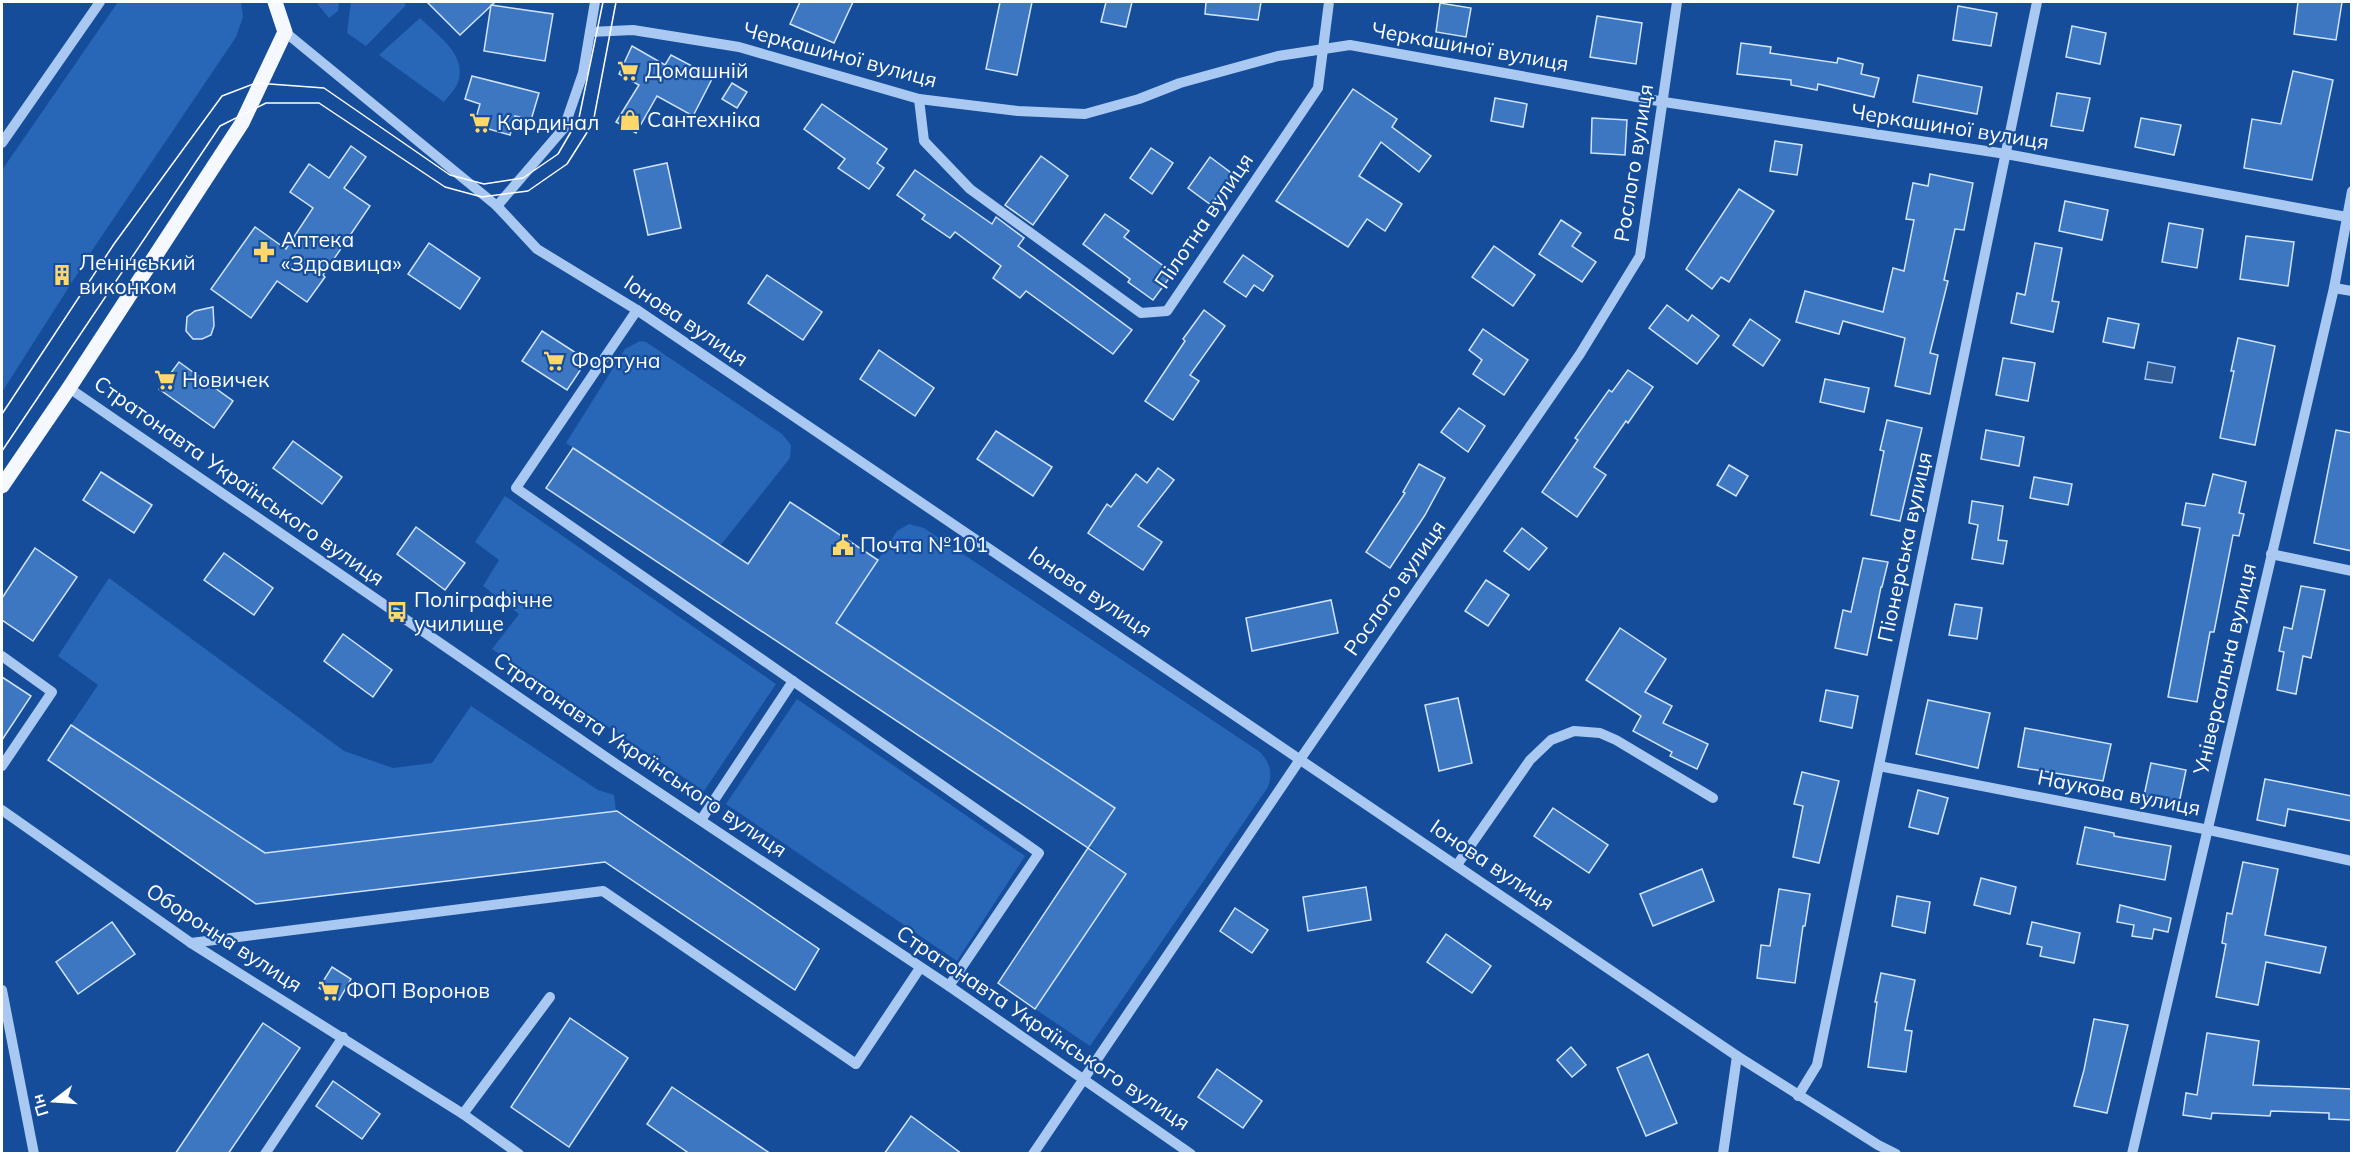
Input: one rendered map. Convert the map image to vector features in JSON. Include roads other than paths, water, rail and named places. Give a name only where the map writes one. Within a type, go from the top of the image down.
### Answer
[{"type":"main road","points":[[2,486],[69,388],[242,123],[285,32],[275,2]]},
{"type":"street","points":[[2,143],[100,2]]},
{"type":"street","points":[[497,206],[564,128],[583,73],[595,2]]},
{"type":"street","name":"Пілотна вулиця","points":[[919,99],[924,141],[970,189],[1141,314],[1167,311],[1318,88],[1329,2]]},
{"type":"street","name":"Рослого вулиця","points":[[1033,1154],[1301,758],[1580,354],[1640,256],[1677,2]]},
{"type":"street","name":"Піонерська вулиця","points":[[1798,1096],[1817,1065],[2037,2]]},
{"type":"street","name":"Черкашиної вулиця","points":[[590,32],[633,30],[739,47],[919,99],[1018,111],[1085,114],[1139,99],[1179,83],[1278,56],[1350,45],[1664,102],[2006,154],[2349,218]]},
{"type":"street","name":"Іонова вулиця","points":[[285,32],[497,206],[537,249],[637,310],[1301,758],[1737,1056],[1878,1149],[1896,1154]]},
{"type":"street","name":"Універсальна вулиця","points":[[2132,1154],[2334,288],[2349,218],[2352,191]]},
{"type":"street","points":[[2334,288],[2352,291]]},
{"type":"street","points":[[637,310],[516,488],[1039,852],[949,986]]},
{"type":"street","name":"Стратонавта Українського вулиця","points":[[69,388],[609,759],[949,986],[1191,1154]]},
{"type":"street","points":[[2271,554],[2352,571]]},
{"type":"street","points":[[2,656],[52,692],[2,766]]},
{"type":"street","points":[[701,820],[794,681]]},
{"type":"street","points":[[1457,865],[1530,760],[1551,740],[1574,731],[1600,733],[1616,740],[1713,798]]},
{"type":"street","name":"Наукова вулиця","points":[[1879,766],[2352,861]]},
{"type":"street","name":"Оборонна вулиця","points":[[2,810],[191,943],[463,1114],[519,1154]]},
{"type":"street","points":[[191,943],[603,891],[856,1064],[920,968]]},
{"type":"street","points":[[2,990],[34,1154]]},
{"type":"street","points":[[463,1114],[550,997]]},
{"type":"street","points":[[265,1154],[343,1037]]},
{"type":"street","points":[[1723,1154],[1737,1056]]},
{"type":"tram line","points":[[2,414],[114,244],[222,96],[256,83],[324,88],[450,175],[484,184],[523,178],[558,154],[579,118],[603,2]]},
{"type":"tram line","points":[[2,451],[220,126],[266,103],[319,103],[445,187],[482,197],[528,191],[567,164],[593,123],[616,2]]},
{"type":"place","name":"Домашній","points":[[628,71]]},
{"type":"place","name":"Сантехніка","points":[[630,120]]},
{"type":"place","name":"Кардинал","points":[[480,123]]},
{"type":"place","name":"Аптека «Здравица»","points":[[264,252]]},
{"type":"place","name":"Ленінський виконком","points":[[62,275]]},
{"type":"place","name":"Фортуна","points":[[554,361]]},
{"type":"place","name":"Новичек","points":[[165,380]]},
{"type":"place","name":"Почта №101","points":[[843,545]]},
{"type":"place","name":"Поліграфічне училище","points":[[397,612]]},
{"type":"place","name":"ФОП Воронов","points":[[329,991]]}]
